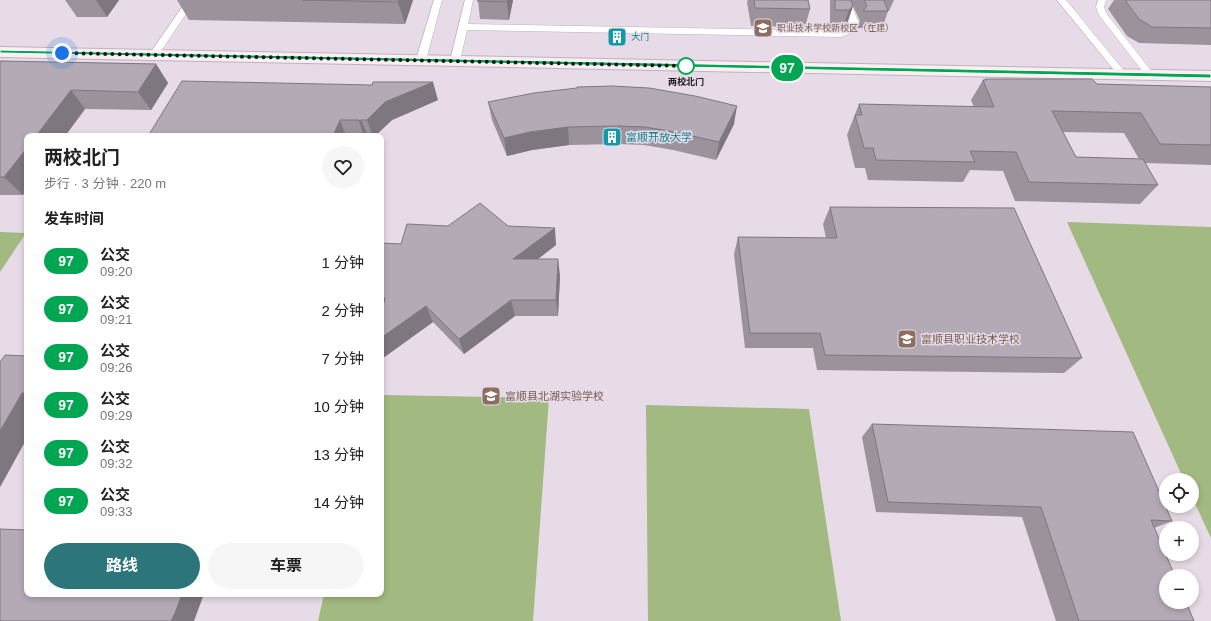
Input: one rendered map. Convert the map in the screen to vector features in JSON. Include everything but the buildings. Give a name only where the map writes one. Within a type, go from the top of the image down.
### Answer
[{"type":"street","points":[[0,52],[1211,76]]},
{"type":"lane","points":[[154,55],[191,0]]},
{"type":"lane","points":[[421,60],[438,0]]},
{"type":"lane","points":[[455,61],[469,0]]},
{"type":"lane","points":[[463,27],[836,34],[845,33],[853,27],[853,21],[846,0]]},
{"type":"lane","points":[[1061,0],[1122,74]]},
{"type":"lane","points":[[1102,0],[1100,7],[1102,13],[1150,74]]},
{"type":"green space","points":[[1067,222],[1211,227],[1211,538],[1199,512],[1199,473],[1181,473]]},
{"type":"green space","points":[[0,232],[24,233],[24,236],[0,272]]},
{"type":"green space","points":[[384,395],[549,398],[533,621],[318,621],[323,597],[384,597]]},
{"type":"green space","points":[[646,405],[809,409],[841,621],[648,621]]},
{"type":"bus line","name":"97","points":[[0,52],[1211,76]]},
{"type":"place","name":"职业技术学校新校区（在建）","points":[[763,28]]},
{"type":"place","name":"大门","points":[[617,37]]},
{"type":"place","name":"两校北门","points":[[686,66]]},
{"type":"place","name":"富顺开放大学","points":[[612,137]]},
{"type":"place","name":"富顺县职业技术学校","points":[[907,339]]},
{"type":"place","name":"富顺县北湖实验学校","points":[[491,396]]},
{"type":"route","points":[[62,53],[686,66]]}]
